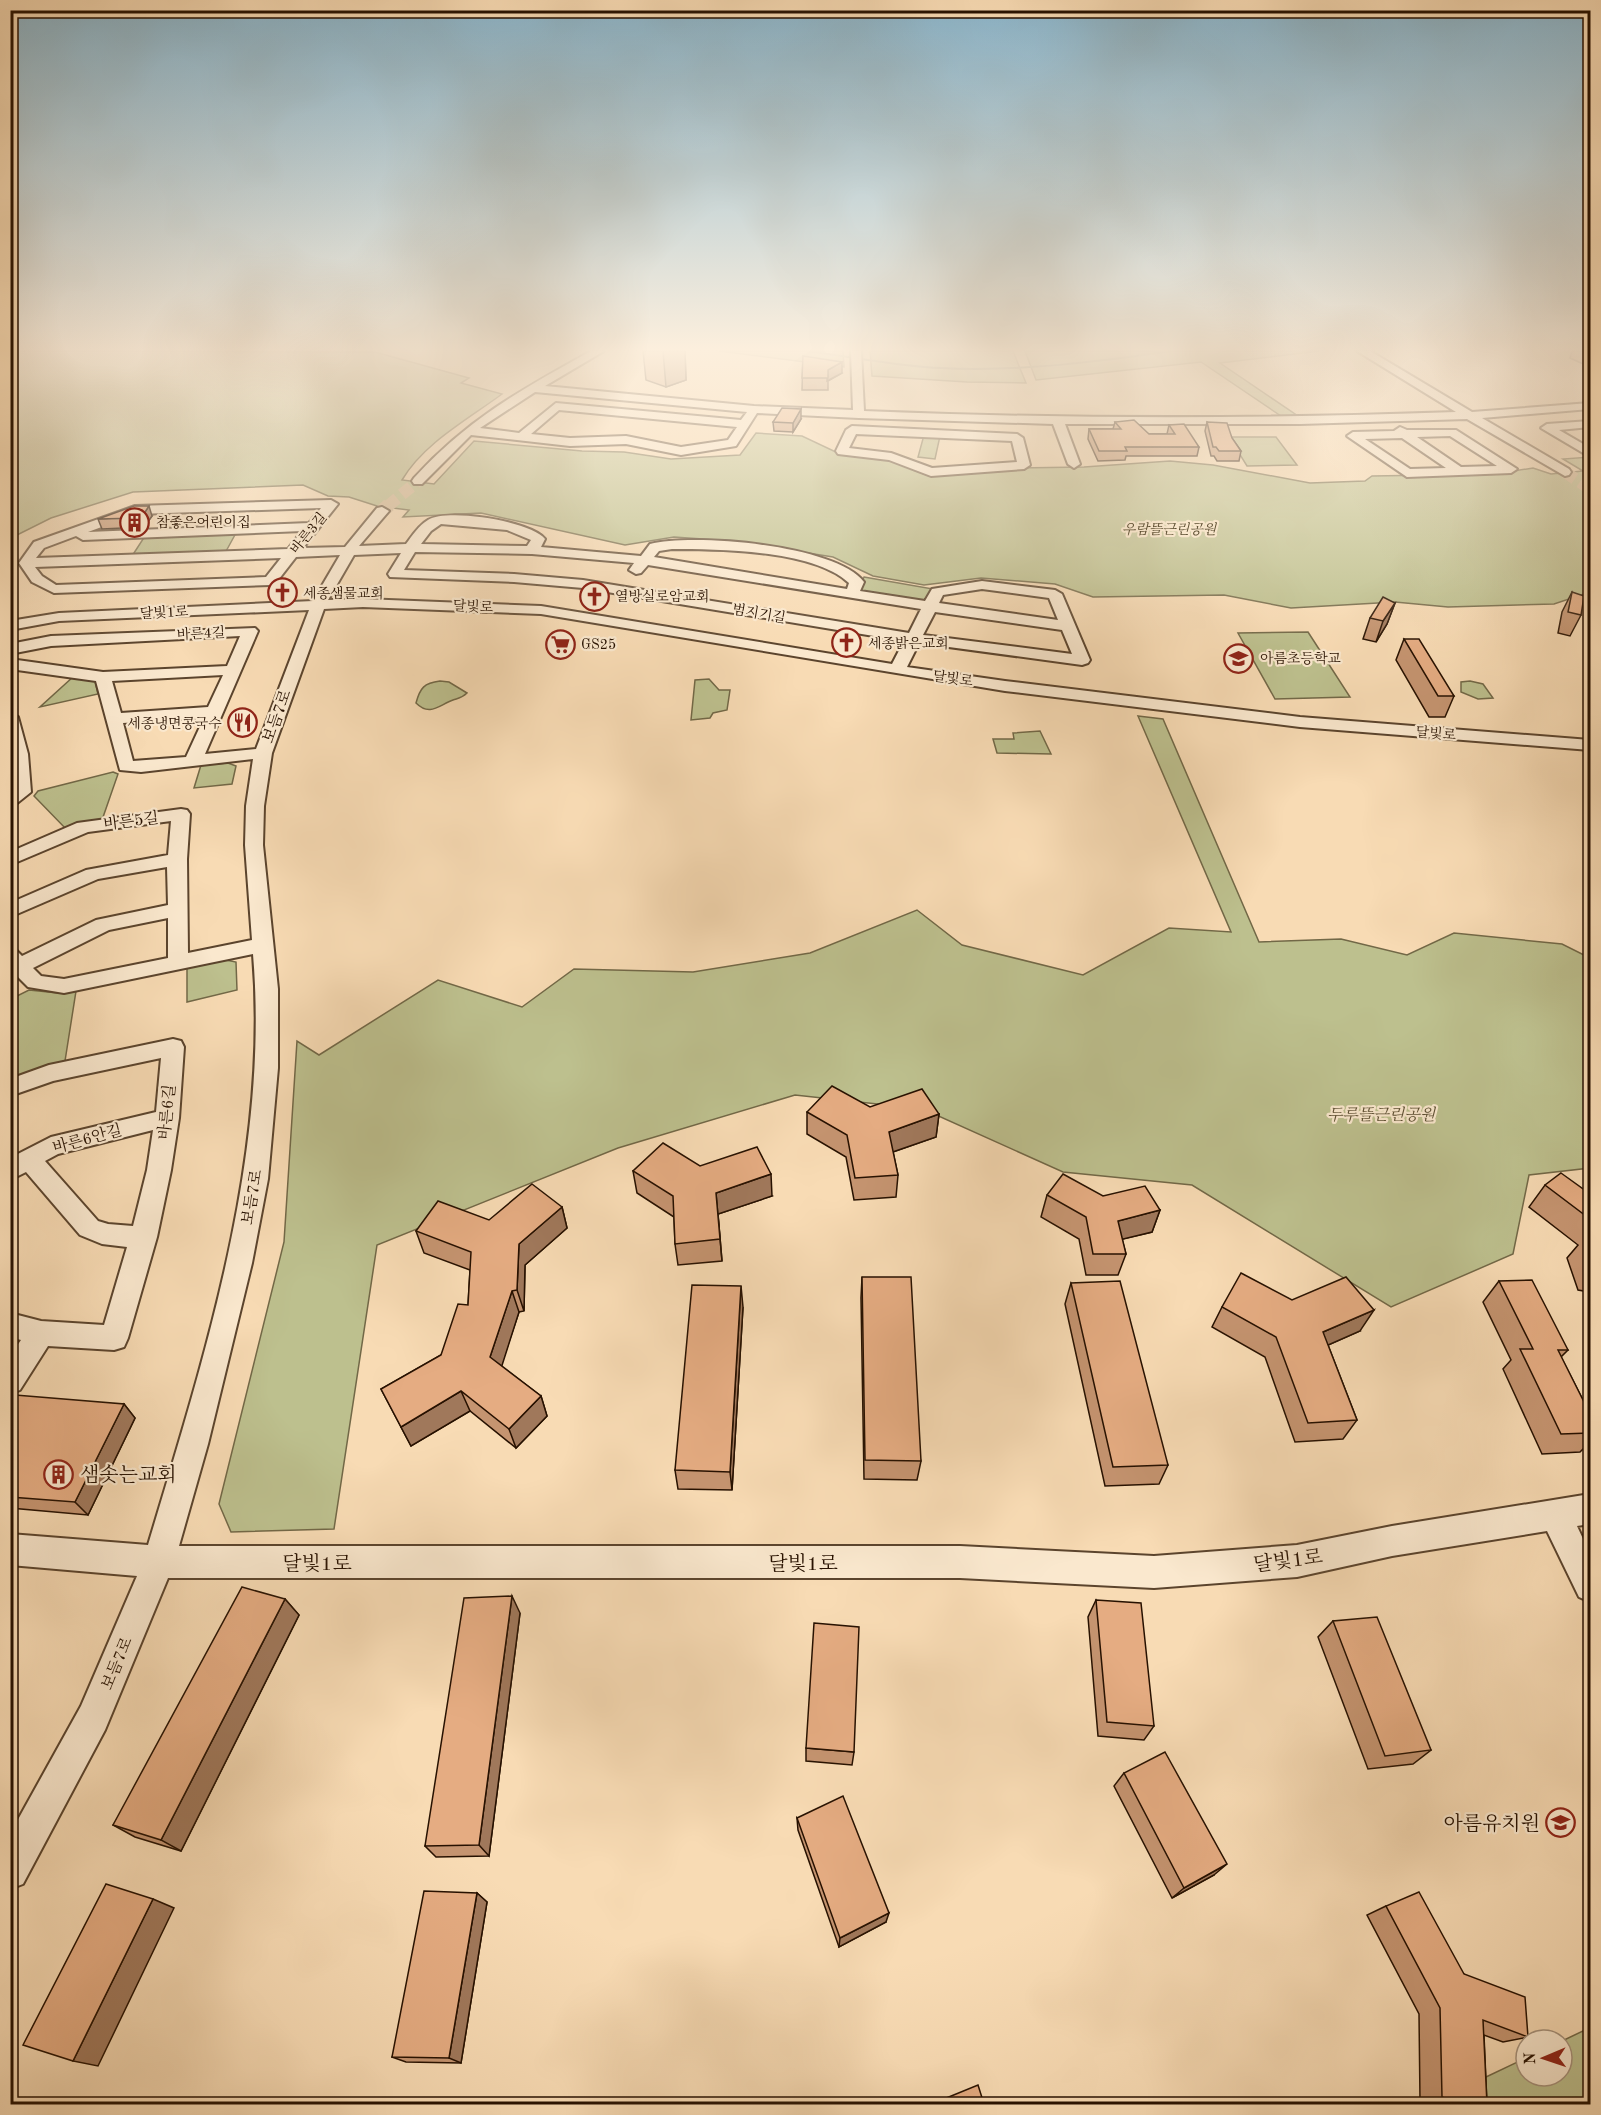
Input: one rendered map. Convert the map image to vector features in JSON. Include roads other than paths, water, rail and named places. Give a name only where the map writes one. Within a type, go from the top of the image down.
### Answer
[{"type":"street","points":[[418,481],[448,450]]},
{"type":"street","points":[[673,450],[681,452],[703,450]]},
{"type":"street","points":[[843,450],[892,452],[931,472],[963,464],[1024,465],[1020,450]]},
{"type":"street","points":[[1069,450],[1074,464]]},
{"type":"street","points":[[1373,450],[1407,473],[1511,469],[1480,450]]},
{"type":"street","points":[[1427,450],[1460,472]]},
{"type":"street","points":[[1529,450],[1565,472]]},
{"type":"street","name":"바른3길","points":[[26,566],[46,586],[54,589],[270,581],[332,504],[135,510],[61,537]]},
{"type":"street","name":"보듬7로","points":[[10,1871],[93,1718],[159,1563],[212,1374],[239,1263],[256,1179],[267,1068],[267,989],[254,845],[255,806],[263,753],[318,605],[349,551],[382,511]]},
{"type":"street","name":"범지기길","points":[[26,566],[411,548],[532,550],[644,560],[851,595],[1068,626],[1082,660],[914,638],[620,589],[514,578],[395,574],[411,548],[433,522],[465,520],[491,523],[536,535],[538,539],[532,550]]},
{"type":"street","points":[[26,566],[39,545],[61,537],[314,527]]},
{"type":"street","points":[[603,619],[603,609],[655,547],[680,543],[730,546],[828,563],[854,576],[857,582],[851,595]]},
{"type":"street","points":[[897,670],[937,592],[982,585],[1054,594],[1068,626]]},
{"type":"street","points":[[139,613],[156,586]]},
{"type":"street","name":"달빛로","points":[[318,605],[397,603],[541,610],[897,670],[1300,722],[1590,745]]},
{"type":"street","name":"달빛1로","points":[[10,626],[59,617],[318,605]]},
{"type":"street","name":"바른4길","points":[[10,649],[51,641],[250,631],[193,761]]},
{"type":"street","points":[[126,638],[103,677],[126,766],[141,767],[263,753]]},
{"type":"street","points":[[10,664],[103,677],[232,670]]},
{"type":"street","points":[[115,718],[214,712]]},
{"type":"street","points":[[10,800],[22,792],[11,718]]},
{"type":"street","name":"바른5길","points":[[10,859],[84,827],[181,814],[177,859],[178,963]]},
{"type":"street","points":[[10,912],[93,874],[177,859]]},
{"type":"street","points":[[178,909],[112,921],[15,961],[35,982],[64,986],[263,945]]},
{"type":"street","name":"바른6길","points":[[10,1088],[49,1073],[172,1047],[167,1118],[159,1170],[144,1237],[114,1338],[41,1333]]},
{"type":"street","name":"바른6안길","points":[[20,1164],[51,1146],[167,1118]]},
{"type":"street","points":[[20,1164],[98,1234],[144,1237]]},
{"type":"street","points":[[10,1325],[41,1333],[10,1381]]},
{"type":"street","name":"달빛1로","points":[[10,1550],[159,1563],[960,1562],[1154,1572],[1297,1562],[1392,1541],[1590,1509]]},
{"type":"street","points":[[1555,1515],[1590,1586]]},
{"type":"tunnel","points":[[1565,472],[1590,489]]},
{"type":"tunnel","points":[[388,506],[418,481]]},
{"type":"tunnel","points":[[382,511],[389,505]]},
{"type":"place","name":"참좋은어린이집","points":[[135,522]]},
{"type":"place","name":"세종샘물교회","points":[[282,593]]},
{"type":"place","name":"열방실로암교회","points":[[594,596]]},
{"type":"place","name":"세종밝은교회","points":[[847,643]]},
{"type":"place","name":"GS25","points":[[560,644]]},
{"type":"place","name":"아름초등학교","points":[[1239,658]]},
{"type":"place","name":"세종냉면콩국수","points":[[243,723]]},
{"type":"place","name":"샘솟는교회","points":[[59,1474]]},
{"type":"place","name":"아름유치원","points":[[1561,1823]]},
{"type":"park label","name":"우람뜰근린공원","points":[[1169,529]]},
{"type":"park label","name":"두루뜰근린공원","points":[[1381,1114]]}]
